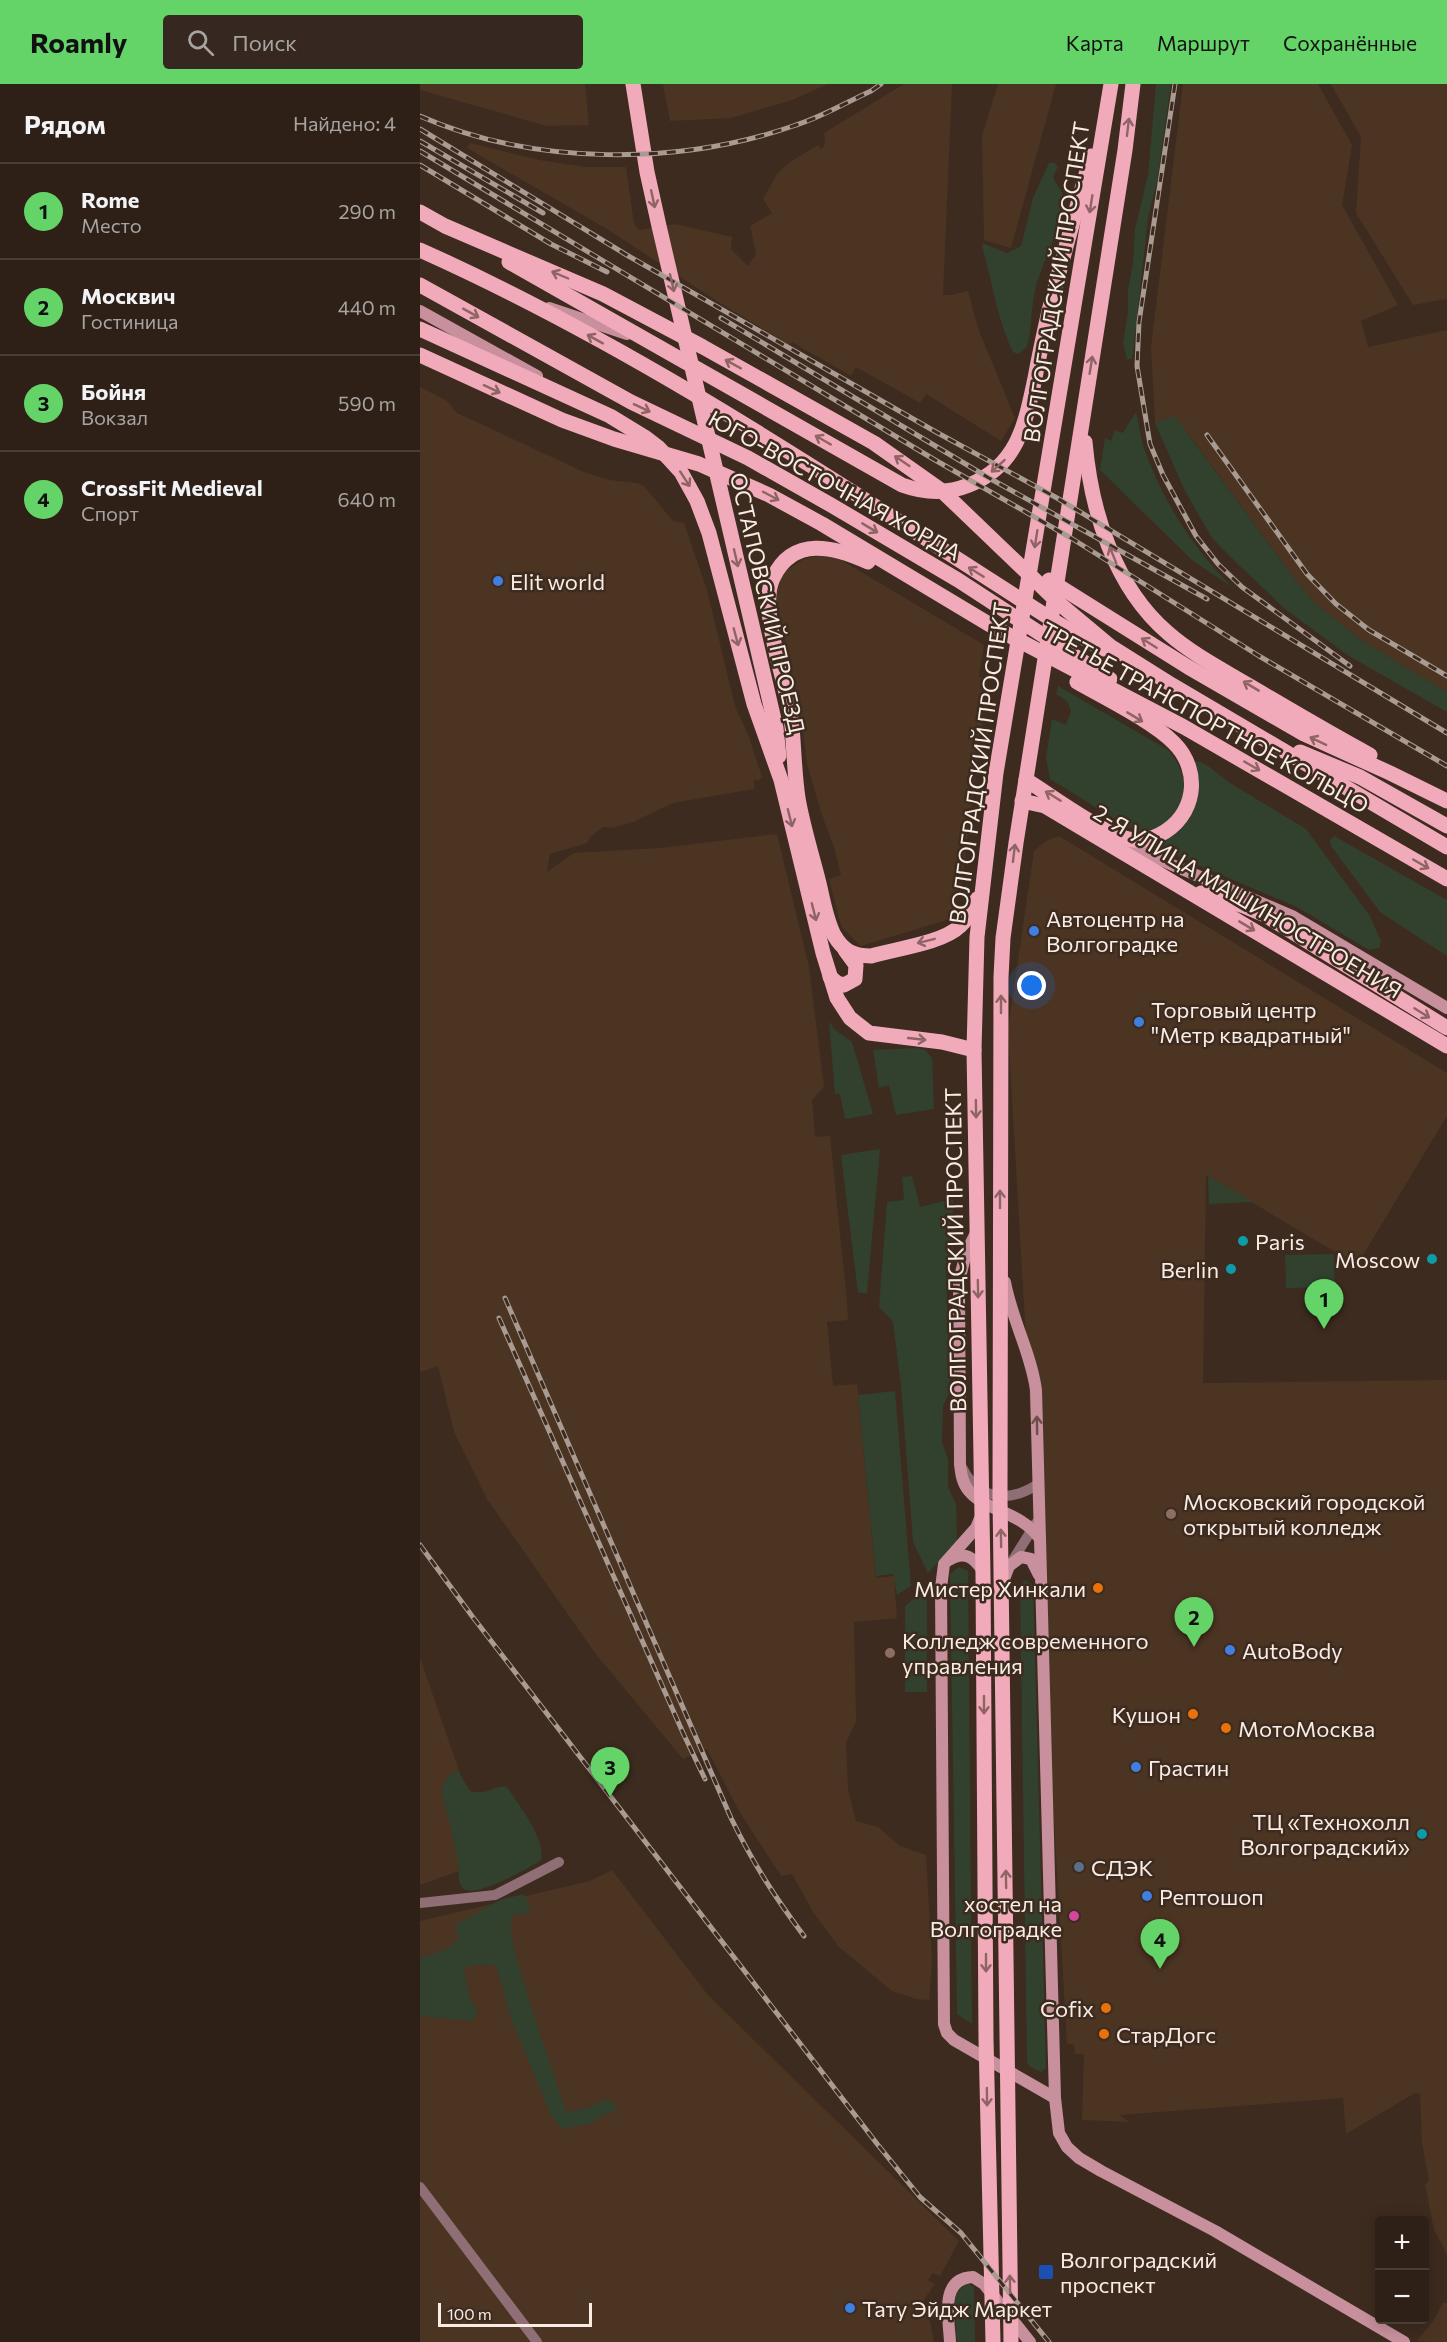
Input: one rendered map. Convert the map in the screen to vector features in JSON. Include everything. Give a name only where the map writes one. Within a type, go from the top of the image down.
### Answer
[{"type":"main road","name":"ОСТАПОВСКИЙ ПРОЕЗД","points":[[633,84],[658,226],[776,728],[781,780]]},
{"type":"main road","points":[[445,226],[902,485],[939,492],[964,487],[987,476],[1007,458],[1025,424],[1050,311],[1111,84]]},
{"type":"main road","name":"ВОЛГОГРАДСКИЙ ПРОСПЕКТ","points":[[993,2342],[986,2039],[983,1572],[974,1050],[975,982],[981,891],[1006,715],[1111,84]]},
{"type":"main road","name":"ВОЛГОГРАДСКИЙ ПРОСПЕКТ","points":[[1011,2342],[1000,1503],[1001,977],[1022,801],[1125,150],[1133,84]]},
{"type":"main road","name":"ТРЕТЬЕ ТРАНСПОРТНОЕ КОЛЬЦО","points":[[420,212],[445,226],[603,294],[874,443],[922,475],[965,512],[1086,627],[1125,657],[1447,847]]},
{"type":"main road","name":"ЮГО-ВОСТОЧНАЯ ХОРДА","points":[[420,250],[526,300],[742,422],[1059,624],[1172,685]]},
{"type":"main road","name":"ЮГО-ВОСТОЧНАЯ ХОРДА","points":[[420,285],[631,402],[748,458],[820,499],[1002,607],[1184,727]]},
{"type":"main road","points":[[526,300],[648,341]]},
{"type":"main road","points":[[420,311],[591,405],[646,438],[681,472],[704,516],[754,704],[781,780],[830,977],[843,1009],[860,1028],[869,1033],[942,1042],[974,1050]]},
{"type":"main road","points":[[420,328],[591,405]]},
{"type":"main road","name":"ТРЕТЬЕ ТРАНСПОРТНОЕ КОЛЬЦО","points":[[420,355],[562,420],[614,439],[699,464],[747,484],[822,524],[997,629],[1184,727],[1447,879]]},
{"type":"main road","points":[[1083,421],[1088,472],[1114,560],[1139,601],[1167,632],[1183,645],[1319,727],[1447,796]]},
{"type":"main road","points":[[965,512],[1035,570],[1188,667],[1319,742],[1447,801]]},
{"type":"main road","points":[[830,977],[844,985],[855,979],[856,966],[830,926],[798,798],[791,716],[770,620],[769,590],[777,570],[787,560],[806,549],[816,547],[843,550],[919,584]]},
{"type":"main road","points":[[997,629],[1006,638],[1160,731],[1182,753],[1191,775],[1192,787],[1190,798],[1180,819],[1165,832],[1146,839],[1135,840],[1115,835]]},
{"type":"main road","points":[[1250,731],[1377,786],[1447,826]]},
{"type":"main road","name":"2-Я УЛИЦА МАШИНОСТРОЕНИЯ","points":[[1026,780],[1149,855],[1292,916],[1447,1008]]},
{"type":"main road","name":"2-Я УЛИЦА МАШИНОСТРОЕНИЯ","points":[[1022,801],[1045,806],[1447,1046]]},
{"type":"main road","points":[[1183,869],[1176,885],[1244,906],[1283,927],[1447,1028]]},
{"type":"main road","points":[[845,950],[861,956],[871,956],[954,932],[967,919],[981,891]]},
{"type":"main road","points":[[978,1230],[966,1253],[959,1281],[960,1464],[969,1492],[1000,1503],[1032,1529],[1040,1539]]},
{"type":"main road","name":"ВОЛГОГРАДСКИЙ ПРОСПЕКТ","points":[[1000,1258],[1008,1299],[1034,1370],[1036,1390],[1055,2098],[1059,2133],[1067,2147],[1079,2158],[1215,2230],[1404,2342]]},
{"type":"main road","points":[[981,1516],[976,1527],[944,1564],[941,1588],[944,2024],[947,2033],[954,2040],[1055,2098]]},
{"type":"main road","points":[[944,1564],[955,1556],[968,1555],[978,1563],[983,1572]]},
{"type":"main road","points":[[1002,1586],[1009,1566],[1016,1559],[1026,1557],[1035,1565],[1040,1580]]},
{"type":"main road","points":[[950,2342],[948,2300],[950,2291],[959,2281],[973,2277],[984,2284],[1030,2342]]},
{"type":"street","points":[[1000,1503],[1038,1484]]},
{"type":"street","points":[[1009,1566],[1039,1518]]},
{"type":"street","points":[[420,1903],[495,1895],[559,1862]]},
{"type":"street","points":[[420,2187],[537,2342]]},
{"type":"shaded area","points":[[420,84],[585,84],[589,125],[547,126],[420,90]]},
{"type":"shaded area","points":[[663,84],[828,84],[792,100],[731,118],[670,121]]},
{"type":"shaded area","points":[[904,84],[952,84],[943,295],[968,291],[979,331],[1015,418],[1001,441],[926,394],[920,403],[856,367],[851,376],[792,342],[790,345],[720,303],[607,229],[467,148],[470,143],[539,160],[586,167],[626,167],[634,224],[639,230],[675,224],[732,237],[731,249],[748,266],[756,254],[750,226],[772,213],[763,199],[777,174],[790,162],[818,145],[821,149],[825,144],[824,133]]},
{"type":"shaded area","points":[[998,84],[1056,84],[1011,248],[984,240],[982,136]]},
{"type":"shaded area","points":[[1183,84],[1318,84],[1352,145],[1342,205],[1398,305],[1361,321],[1368,347],[1447,330],[1447,692],[1361,640],[1315,603],[1290,573],[1188,433],[1155,423],[1151,347]]},
{"type":"shaded area","points":[[1331,84],[1447,84],[1447,299],[1413,305],[1356,213],[1361,137]]},
{"type":"shaded area","points":[[420,387],[447,401],[457,413],[584,472],[609,480],[644,486],[673,521],[684,523],[707,590],[735,706],[749,737],[762,777],[754,780],[754,789],[673,803],[633,822],[612,828],[603,827],[590,837],[587,843],[550,854],[547,872],[574,853],[661,848],[777,834],[809,967],[824,1087],[812,1100],[815,1137],[830,1136],[847,1302],[848,1320],[827,1322],[833,1386],[857,1384],[876,1578],[894,1576],[897,1618],[854,1622],[856,1721],[846,1743],[848,1790],[856,1821],[878,1827],[900,1846],[926,1855],[932,1960],[929,2000],[916,1999],[892,1991],[839,1947],[813,1912],[792,1874],[781,1876],[739,1811],[707,1749],[683,1759],[595,1653],[487,1499],[454,1432],[438,1366],[420,1372]]},
{"type":"shaded area","points":[[822,555],[841,560],[984,645],[979,677],[988,679],[961,888],[950,919],[861,946],[841,926],[829,879],[841,875],[807,764],[802,722],[776,598],[780,578],[787,570],[804,559]]},
{"type":"shaded area","points":[[1059,836],[1447,1073],[1447,1116],[1357,1265],[1206,1175],[1203,1383],[1447,1380],[1447,2254],[1434,2230],[1425,2184],[1429,2181],[1422,2143],[1420,2094],[1415,2093],[1346,2134],[1343,2098],[1119,2115],[1130,2122],[1082,2120],[1084,2054],[1075,2054],[1074,2044],[1067,2044],[1008,1029],[1034,851],[1046,841]]},
{"type":"shaded area","points":[[420,1658],[490,1860],[420,1885]]},
{"type":"shaded area","points":[[612,1870],[708,1995],[959,2241],[940,2276],[932,2273],[928,2280],[935,2284],[923,2301],[927,2306],[934,2342],[420,2342],[420,1921],[590,1881]]},
{"type":"shaded area","points":[[1443,2303],[1447,2303],[1447,2342],[1417,2341],[1433,2321]]},
{"type":"green space","points":[[1156,84],[1171,84],[1157,182],[1148,218],[1133,354],[1132,359],[1127,359],[1123,343],[1128,312],[1128,290],[1133,263],[1135,229],[1148,175]]},
{"type":"green space","points":[[1049,163],[1055,163],[1058,167],[1053,176],[1063,193],[1063,211],[1036,286],[1027,347],[1018,354],[1013,352],[1007,340],[982,246],[984,244],[1007,253],[1021,246],[1033,198]]},
{"type":"green space","points":[[1136,412],[1144,448],[1170,505],[1192,541],[1233,588],[1192,560],[1100,470],[1105,438],[1111,441],[1115,430],[1123,433]]},
{"type":"green space","points":[[1175,416],[1290,573],[1315,603],[1361,640],[1447,692],[1447,712],[1349,656],[1285,609],[1212,538],[1185,491],[1155,423]]},
{"type":"green space","points":[[1058,686],[1168,750],[1180,769],[1184,790],[1179,810],[1172,819],[1145,833],[1128,827],[1050,779],[1046,758],[1052,719],[1066,725],[1071,711],[1067,701],[1056,694]]},
{"type":"green space","points":[[1194,761],[1208,766],[1230,783],[1306,829],[1370,916],[1381,941],[1379,948],[1369,950],[1297,907],[1179,857],[1155,844],[1179,827],[1192,811],[1197,791]]},
{"type":"green space","points":[[1334,836],[1447,900],[1447,956],[1380,912],[1331,846],[1330,840]]},
{"type":"green space","points":[[829,1021],[835,1030],[852,1042],[873,1114],[845,1119],[840,1094],[835,1094]]},
{"type":"green space","points":[[917,1048],[925,1050],[932,1058],[934,1109],[896,1115],[889,1085],[879,1088],[873,1050]]},
{"type":"green space","points":[[880,1149],[867,1293],[858,1293],[841,1155]]},
{"type":"green space","points":[[912,1176],[920,1207],[953,1199],[953,1248],[946,1269],[950,1391],[943,1406],[942,1442],[948,1459],[948,1487],[956,1504],[957,1541],[928,1573],[913,1542],[901,1385],[893,1322],[879,1307],[887,1202],[904,1200],[902,1177]]},
{"type":"green space","points":[[1208,1176],[1253,1202],[1209,1204]]},
{"type":"green space","points":[[1334,1254],[1335,1287],[1286,1288],[1285,1255]]},
{"type":"green space","points":[[895,1391],[911,1586],[897,1595],[893,1574],[876,1576],[858,1395]]},
{"type":"green space","points":[[959,1567],[968,1571],[972,2024],[957,2014],[950,1574]]},
{"type":"green space","points":[[1025,1580],[1033,1585],[1046,2068],[1041,2072],[1030,2067],[1027,2062],[1020,1586]]},
{"type":"green space","points":[[927,1588],[927,1692],[905,1692],[905,1606]]},
{"type":"green space","points":[[458,1771],[470,1791],[482,1792],[507,1787],[536,1833],[542,1852],[541,1860],[490,1886],[470,1891],[462,1887],[442,1794],[446,1780]]},
{"type":"green space","points":[[524,1894],[530,1909],[528,1913],[512,1915],[511,1927],[515,1949],[566,2112],[587,2108],[607,2099],[615,2105],[615,2112],[605,2114],[591,2123],[562,2129],[551,2115],[510,2016],[496,1967],[491,1964],[468,1966],[464,1970],[469,1996],[477,2011],[473,2021],[420,2016],[420,1959],[446,1949],[459,1939],[456,1928],[458,1923],[502,1899]]},
{"type":"green space","points":[[967,2284],[974,2287],[975,2342],[957,2342],[954,2297]]},
{"type":"railway","points":[[420,116],[464,132],[510,144],[558,152],[607,155],[656,153],[705,148],[796,125],[834,109],[881,84]]},
{"type":"railway","points":[[1175,84],[1139,322],[1137,366],[1150,444],[1163,475],[1196,536],[1218,564],[1242,587],[1350,666]]},
{"type":"railway","points":[[420,129],[625,254],[936,432],[1057,498],[1447,733]]},
{"type":"railway","points":[[420,141],[543,213]]},
{"type":"railway","points":[[420,151],[935,460],[1071,538],[1259,656],[1447,766]]},
{"type":"railway","points":[[420,165],[551,244],[607,272]]},
{"type":"railway","points":[[721,318],[989,478],[1207,599]]},
{"type":"railway","points":[[1207,435],[1307,574],[1336,604],[1369,630],[1447,676]]},
{"type":"railway","points":[[505,1298],[731,1818],[764,1879],[804,1936]]},
{"type":"railway","points":[[499,1318],[705,1779]]},
{"type":"railway","points":[[420,1545],[878,2145],[920,2197],[961,2233],[1049,2342]]},
{"type":"place","name":"Elit world","points":[[498,581]]},
{"type":"place","name":"Автоцентр на Волгоградке","points":[[1034,931]]},
{"type":"place","name":"Торговый центр \"Метр квадратный\"","points":[[1139,1022]]},
{"type":"place","name":"Paris","points":[[1243,1241]]},
{"type":"place","name":"Moscow","points":[[1432,1259]]},
{"type":"place","name":"Berlin","points":[[1231,1269]]},
{"type":"place","name":"Rome","points":[[1324,1329]]},
{"type":"place","name":"Московский городской открытый колледж","points":[[1171,1514]]},
{"type":"place","name":"Мистер Хинкали","points":[[1098,1588]]},
{"type":"place","name":"Москвич","points":[[1194,1647]]},
{"type":"place","name":"AutoBody","points":[[1230,1650]]},
{"type":"place","name":"Колледж современного управления","points":[[890,1653]]},
{"type":"place","name":"Кушон","points":[[1193,1714]]},
{"type":"place","name":"МотоМосква","points":[[1226,1728]]},
{"type":"place","name":"Грастин","points":[[1136,1767]]},
{"type":"place","name":"Бойня","points":[[610,1797]]},
{"type":"place","name":"ТЦ «Технохолл Волгоградский»","points":[[1422,1834]]},
{"type":"place","name":"СДЭК","points":[[1079,1867]]},
{"type":"place","name":"Рептошоп","points":[[1147,1896]]},
{"type":"place","name":"хостел на Волгоградке","points":[[1074,1916]]},
{"type":"place","name":"CrossFit Medieval","points":[[1160,1969]]},
{"type":"place","name":"Cofix","points":[[1106,2008]]},
{"type":"place","name":"СтарДогс","points":[[1104,2034]]},
{"type":"place","name":"Волгоградский проспект","points":[[1046,2272]]},
{"type":"place","name":"Тату Эйдж Маркет","points":[[850,2308]]}]
